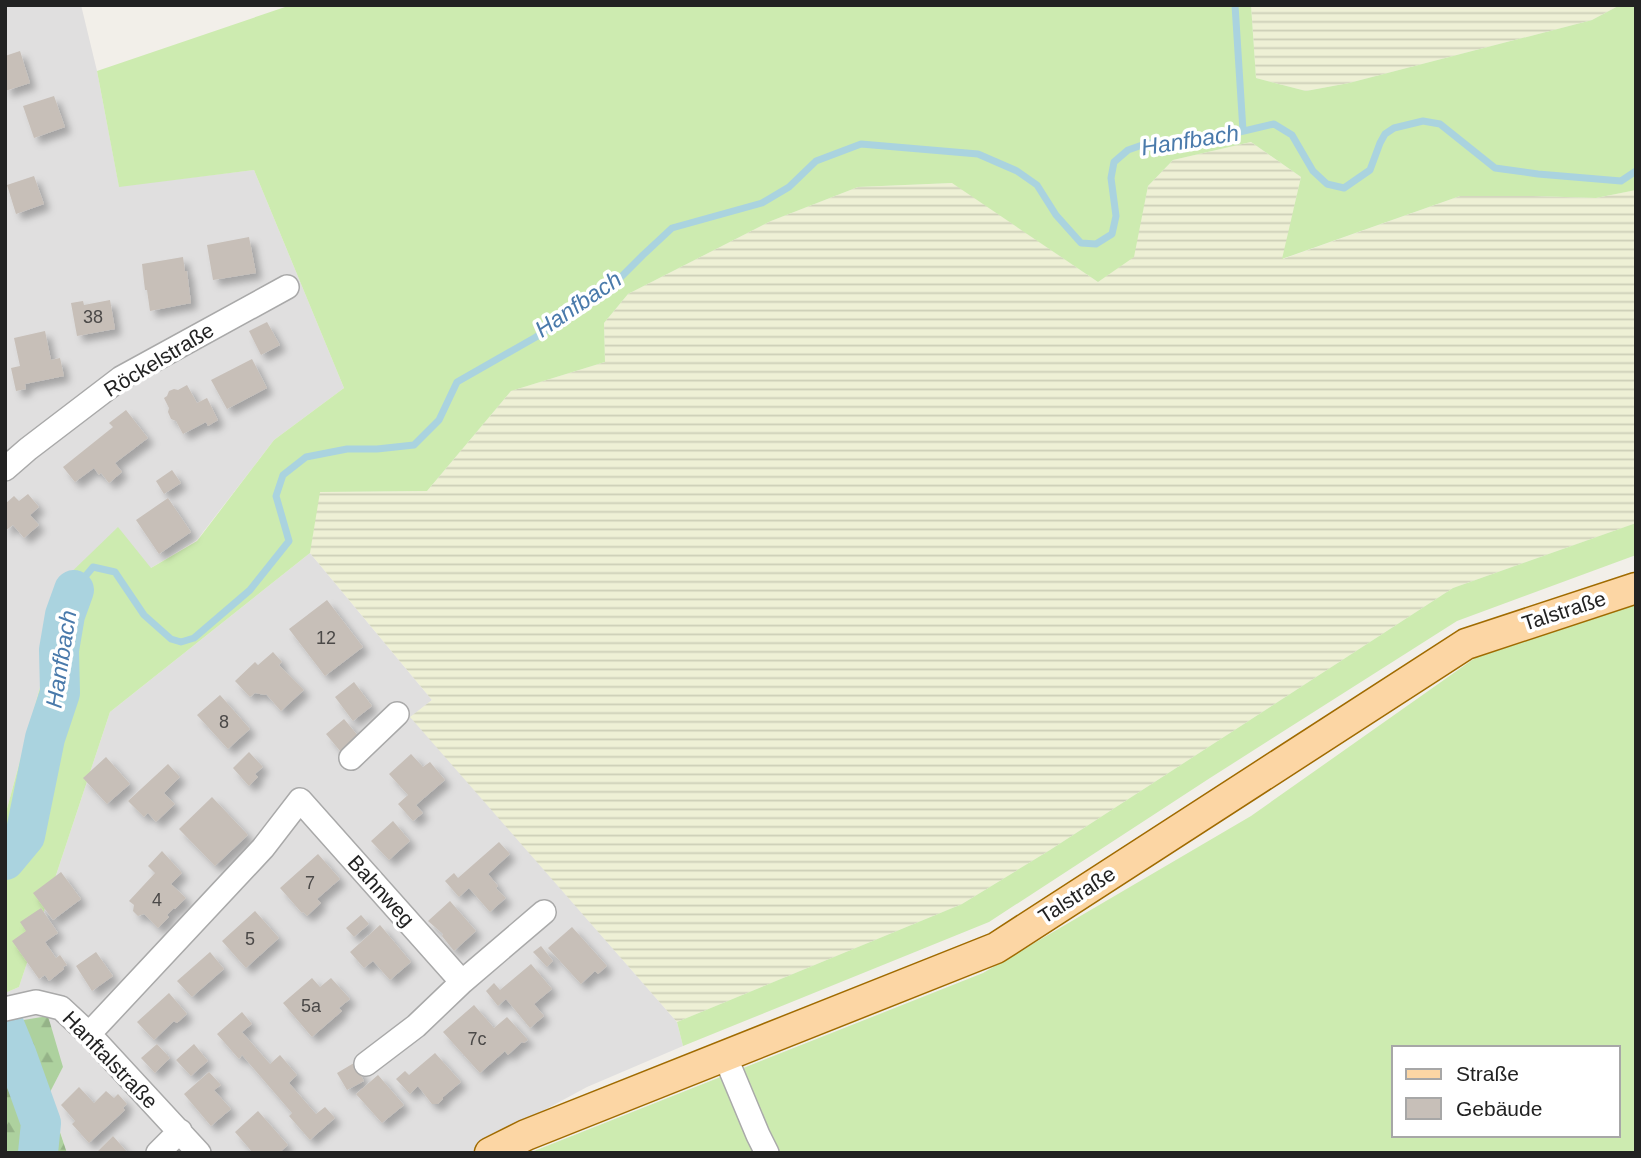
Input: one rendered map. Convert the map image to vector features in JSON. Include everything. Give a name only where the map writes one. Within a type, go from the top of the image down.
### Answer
[{"type":"main road","name":"Talstraße","points":[[490,1153],[526,1135],[996,947],[1466,644],[1636,588]]},
{"type":"street","name":"Röckelstraße","points":[[5,469],[121,379],[287,287]]},
{"type":"street","points":[[351,758],[397,714]]},
{"type":"street","name":"Bahnweg","points":[[89,1034],[263,848],[300,800],[462,982]]},
{"type":"street","points":[[366,1065],[416,1026],[462,982],[544,912]]},
{"type":"street","name":"Hanftalstraße","points":[[10,1007],[36,1002],[61,1008],[89,1034],[199,1153]]},
{"type":"street","points":[[725,1056],[767,1153]]},
{"type":"street","points":[[158,1153],[180,1131]]},
{"type":"shaded area","points":[[5,5],[81,5],[119,186],[254,170],[344,388],[274,440],[197,540],[151,568],[59,584],[42,680],[5,816]]},
{"type":"shaded area","points":[[310,553],[432,700],[411,717],[677,1022],[683,1046],[587,1087],[524,1121],[493,1153],[67,1153],[48,1095],[63,1067],[10,1022],[5,1023],[5,993],[19,987],[110,712]]},
{"type":"green space","points":[[291,5],[1251,5],[1256,78],[1306,91],[1349,83],[1592,20],[1620,5],[1636,5],[1636,190],[1596,198],[1460,196],[1282,259],[1301,177],[1251,142],[1173,160],[1148,186],[1134,257],[1098,282],[952,183],[858,187],[771,221],[628,294],[604,323],[605,362],[511,391],[427,491],[320,492],[310,553],[110,712],[19,987],[5,993],[5,816],[42,680],[59,584],[118,527],[151,568],[197,541],[274,440],[344,388],[254,170],[119,187],[97,71]]},
{"type":"green space","points":[[1251,5],[1620,5],[1592,20],[1349,83],[1306,91],[1256,78]]},
{"type":"green space","points":[[1251,142],[1301,177],[1283,259],[1460,196],[1596,198],[1636,190],[1636,523],[1453,588],[1050,850],[962,904],[677,1022],[410,717],[432,700],[310,553],[319,492],[427,491],[511,391],[605,362],[604,323],[628,294],[771,221],[858,187],[953,183],[1098,282],[1133,257],[1148,186],[1173,160]]},
{"type":"green space","points":[[1636,523],[1636,555],[1457,621],[989,922],[683,1046],[677,1022],[962,904],[1050,850],[1453,588]]},
{"type":"green space","points":[[1636,604],[1636,1153],[529,1153],[983,973],[1251,816],[1475,658]]},
{"type":"green space","points":[[48,1016],[63,1067],[48,1096],[67,1153],[5,1153],[5,1023]]},
{"type":"building","points":[[20,51],[30,83],[5,91],[5,56]]},
{"type":"building","points":[[54,96],[65,127],[34,138],[23,106]]},
{"type":"building","points":[[34,176],[44,204],[16,214],[7,185]]},
{"type":"building","points":[[249,237],[256,273],[213,280],[207,245]]},
{"type":"building","points":[[183,257],[191,303],[150,311],[142,264]]},
{"type":"building","points":[[110,300],[115,329],[77,336],[71,303],[83,301],[84,305]]},
{"type":"building","points":[[267,322],[280,345],[261,355],[249,331]]},
{"type":"building","points":[[45,331],[51,360],[60,358],[64,376],[25,384],[26,389],[16,391],[11,368],[20,366],[14,338]]},
{"type":"building","points":[[252,359],[267,388],[227,409],[211,380]]},
{"type":"building","points":[[187,385],[197,403],[207,398],[218,420],[208,426],[206,422],[183,434],[176,421],[171,419],[164,398],[169,391]]},
{"type":"building","points":[[126,410],[148,438],[115,463],[122,472],[109,483],[94,468],[75,482],[63,467],[113,427],[109,423]]},
{"type":"building","points":[[172,470],[181,483],[164,494],[156,481]]},
{"type":"building","points":[[28,494],[39,507],[30,515],[39,525],[24,538],[13,525],[5,531],[5,504],[14,496],[19,501]]},
{"type":"building","points":[[168,498],[191,532],[159,554],[136,520]]},
{"type":"building","points":[[327,600],[363,647],[325,676],[289,629]]},
{"type":"building","points":[[273,652],[282,662],[279,665],[304,690],[281,711],[266,694],[255,693],[250,697],[235,681],[255,662],[258,665]]},
{"type":"building","points":[[354,682],[372,706],[353,721],[335,697]]},
{"type":"building","points":[[220,695],[250,729],[228,749],[197,715]]},
{"type":"building","points":[[344,719],[359,737],[341,752],[326,734]]},
{"type":"building","points":[[249,752],[263,767],[255,774],[258,777],[249,786],[233,768]]},
{"type":"building","points":[[411,754],[423,767],[430,762],[445,780],[416,805],[423,813],[413,821],[398,804],[408,795],[389,774]]},
{"type":"building","points":[[106,757],[130,784],[107,804],[83,778]]},
{"type":"building","points":[[168,764],[180,777],[164,793],[175,804],[156,822],[148,813],[144,817],[128,801]]},
{"type":"building","points":[[212,797],[248,835],[215,866],[179,829]]},
{"type":"building","points":[[393,821],[410,841],[389,860],[371,841]]},
{"type":"building","points":[[499,842],[510,854],[488,874],[506,898],[490,912],[469,888],[459,897],[445,881],[454,873],[458,878]]},
{"type":"building","points":[[162,851],[182,873],[171,884],[186,898],[167,915],[169,917],[158,928],[144,914],[138,916],[133,911],[134,905],[129,901],[155,873],[148,866]]},
{"type":"building","points":[[318,854],[340,879],[317,899],[321,903],[307,916],[280,888]]},
{"type":"building","points":[[61,872],[81,899],[53,920],[33,893]]},
{"type":"building","points":[[450,901],[476,931],[454,951],[443,934],[428,921]]},
{"type":"building","points":[[41,908],[58,933],[45,942],[56,958],[60,955],[67,965],[49,981],[45,975],[39,979],[12,941],[26,931],[20,922]]},
{"type":"building","points":[[255,911],[279,938],[246,968],[222,941]]},
{"type":"building","points":[[361,915],[369,924],[354,937],[346,928]]},
{"type":"building","points":[[380,925],[411,962],[390,980],[373,961],[364,968],[350,952]]},
{"type":"building","points":[[572,927],[607,966],[598,974],[595,971],[581,984],[548,948]]},
{"type":"building","points":[[541,946],[553,961],[547,967],[533,952]]},
{"type":"building","points":[[96,952],[113,976],[92,991],[76,966]]},
{"type":"building","points":[[210,952],[224,969],[192,997],[177,981]]},
{"type":"building","points":[[531,964],[552,989],[534,1004],[544,1016],[530,1028],[506,999],[498,1006],[486,991],[494,983],[500,990]]},
{"type":"building","points":[[312,978],[320,987],[331,978],[350,999],[339,1008],[342,1011],[312,1037],[283,1003]]},
{"type":"building","points":[[169,993],[187,1014],[177,1023],[174,1021],[154,1040],[137,1022]]},
{"type":"building","points":[[474,1005],[494,1028],[507,1017],[528,1040],[508,1055],[505,1051],[480,1073],[443,1032]]},
{"type":"building","points":[[242,1012],[252,1024],[242,1032],[270,1064],[280,1055],[297,1075],[289,1083],[316,1114],[325,1107],[335,1118],[310,1140],[289,1116],[292,1113],[242,1055],[239,1059],[217,1034]]},
{"type":"building","points":[[157,1044],[170,1058],[155,1073],[141,1058]]},
{"type":"building","points":[[194,1044],[208,1061],[191,1076],[176,1060]]},
{"type":"building","points":[[435,1053],[461,1082],[438,1104],[432,1104],[418,1086],[410,1094],[396,1079],[405,1071],[409,1075]]},
{"type":"building","points":[[354,1063],[364,1081],[347,1090],[337,1073]]},
{"type":"building","points":[[209,1072],[221,1085],[214,1090],[231,1109],[211,1126],[184,1094]]},
{"type":"building","points":[[378,1075],[404,1105],[382,1123],[356,1094]]},
{"type":"building","points":[[79,1087],[94,1103],[106,1091],[114,1098],[118,1094],[127,1104],[123,1108],[125,1110],[89,1143],[72,1124],[75,1121],[61,1105]]},
{"type":"building","points":[[258,1111],[288,1145],[279,1153],[253,1153],[235,1132]]},
{"type":"building","points":[[113,1136],[128,1153],[96,1153]]},
{"type":"waterway","points":[[1235,5],[1243,131]]},
{"type":"waterway","name":"Hanfbach","points":[[74,590],[93,567],[115,572],[144,615],[171,639],[181,642],[194,638],[250,590],[289,541],[276,496],[283,475],[306,457],[347,449],[414,445],[439,420],[457,382],[536,337],[613,285],[672,228],[762,203],[789,187],[816,161],[861,144],[978,154],[1017,171],[1037,185],[1056,215],[1081,243],[1096,244],[1112,234],[1116,216],[1111,178],[1114,162],[1128,150],[1148,143],[1193,143],[1274,124],[1292,135],[1313,171],[1327,184],[1344,188],[1370,170],[1385,134],[1394,128],[1423,121],[1440,124],[1495,168],[1621,181],[1636,171]]},
{"type":"waterway","name":"Hanfbach","points":[[5,860],[25,836],[45,738],[60,693],[59,650],[65,615],[74,590]]},
{"type":"waterway","name":"Hanfbach","points":[[5,1027],[41,1123],[38,1153]]}]
